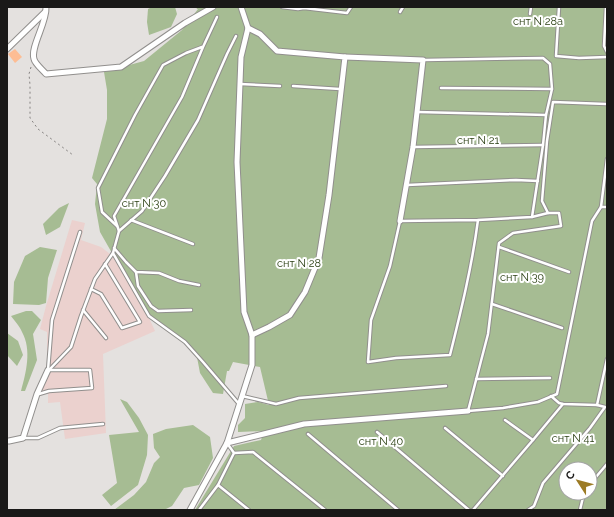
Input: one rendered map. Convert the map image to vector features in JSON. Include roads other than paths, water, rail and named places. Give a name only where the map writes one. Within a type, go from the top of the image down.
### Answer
[{"type":"street","points":[[46,9],[42,29],[34,51],[34,60],[46,74],[121,67],[185,23],[213,7]]},
{"type":"street","points":[[190,510],[226,443],[252,365],[252,335],[244,312],[237,162],[241,57],[248,28],[241,7]]},
{"type":"street","points":[[7,49],[46,9]]},
{"type":"street","points":[[248,28],[260,34],[277,51],[345,57],[423,60],[413,147],[400,221]]},
{"type":"street","points":[[252,335],[290,315],[305,292],[319,258],[329,195],[345,57]]},
{"type":"street","points":[[7,441],[23,438],[37,394],[48,370]]},
{"type":"street","points":[[226,443],[304,424],[468,411]]},
{"type":"lane","points":[[282,7],[298,9],[305,7],[347,13],[351,7]]},
{"type":"lane","points":[[400,12],[403,7]]},
{"type":"lane","points":[[530,14],[531,7]]},
{"type":"lane","points":[[559,7],[556,56],[579,58],[607,57]]},
{"type":"lane","points":[[606,7],[604,46],[607,52]]},
{"type":"lane","points":[[119,231],[114,216],[182,97],[217,17]]},
{"type":"lane","points":[[48,370],[71,347],[95,279],[113,253],[119,231],[142,210],[161,182],[198,120],[226,54],[236,36]]},
{"type":"lane","points":[[117,226],[102,212],[98,188],[163,65],[186,53],[203,47]]},
{"type":"lane","points":[[423,60],[544,58],[550,64],[552,89],[546,115],[532,217]]},
{"type":"lane","points":[[240,84],[280,86]]},
{"type":"lane","points":[[293,86],[341,89]]},
{"type":"lane","points":[[442,88],[552,89]]},
{"type":"lane","points":[[548,213],[542,201],[547,141],[553,102],[606,104]]},
{"type":"lane","points":[[417,112],[546,115]]},
{"type":"lane","points":[[413,147],[543,145]]},
{"type":"lane","points":[[478,220],[468,280],[450,355],[396,358],[368,362],[371,320],[390,266],[400,221],[478,220],[532,217],[548,213],[559,214],[561,226],[513,233],[499,243],[488,334],[468,411],[503,408],[538,402],[557,394],[592,221],[601,207],[605,186],[607,159]]},
{"type":"lane","points":[[406,185],[516,180],[538,181]]},
{"type":"lane","points":[[601,207],[607,207]]},
{"type":"lane","points":[[131,220],[193,244]]},
{"type":"lane","points":[[48,370],[52,320],[80,232]]},
{"type":"lane","points":[[499,247],[570,272]]},
{"type":"lane","points":[[114,248],[136,272],[138,286],[151,306],[158,310],[191,310]]},
{"type":"lane","points":[[113,253],[149,316],[185,342],[239,405]]},
{"type":"lane","points":[[91,289],[101,294],[122,328],[140,322],[105,264]]},
{"type":"lane","points":[[136,272],[159,273],[179,281],[199,284]]},
{"type":"lane","points":[[492,304],[562,328]]},
{"type":"lane","points":[[83,310],[106,338]]},
{"type":"lane","points":[[597,405],[607,359]]},
{"type":"lane","points":[[37,394],[49,391],[92,388],[90,370],[48,370]]},
{"type":"lane","points":[[476,379],[550,378]]},
{"type":"lane","points":[[242,396],[276,404],[299,398],[446,386]]},
{"type":"lane","points":[[528,510],[534,506],[543,483],[606,407],[597,405],[563,404],[559,403],[551,396]]},
{"type":"lane","points":[[473,510],[563,404]]},
{"type":"lane","points":[[505,420],[533,440]]},
{"type":"lane","points":[[23,438],[38,438],[60,428],[103,424]]},
{"type":"lane","points":[[445,428],[503,476]]},
{"type":"lane","points":[[377,432],[469,510]]},
{"type":"lane","points":[[308,434],[398,510]]},
{"type":"lane","points":[[226,443],[234,452],[253,452],[325,510]]},
{"type":"lane","points":[[199,510],[218,484],[234,452]]},
{"type":"lane","points":[[598,475],[607,464]]},
{"type":"lane","points":[[218,484],[250,510]]},
{"type":"park label","name":"снт N 28а","points":[[538,21]]},
{"type":"park label","name":"снт N 21","points":[[478,140]]},
{"type":"park label","name":"снт N 30","points":[[144,203]]},
{"type":"park label","name":"снт N 28","points":[[299,263]]},
{"type":"park label","name":"снт N 39","points":[[522,277]]},
{"type":"park label","name":"снт N 41","points":[[573,438]]},
{"type":"park label","name":"снт N 40","points":[[381,441]]}]
